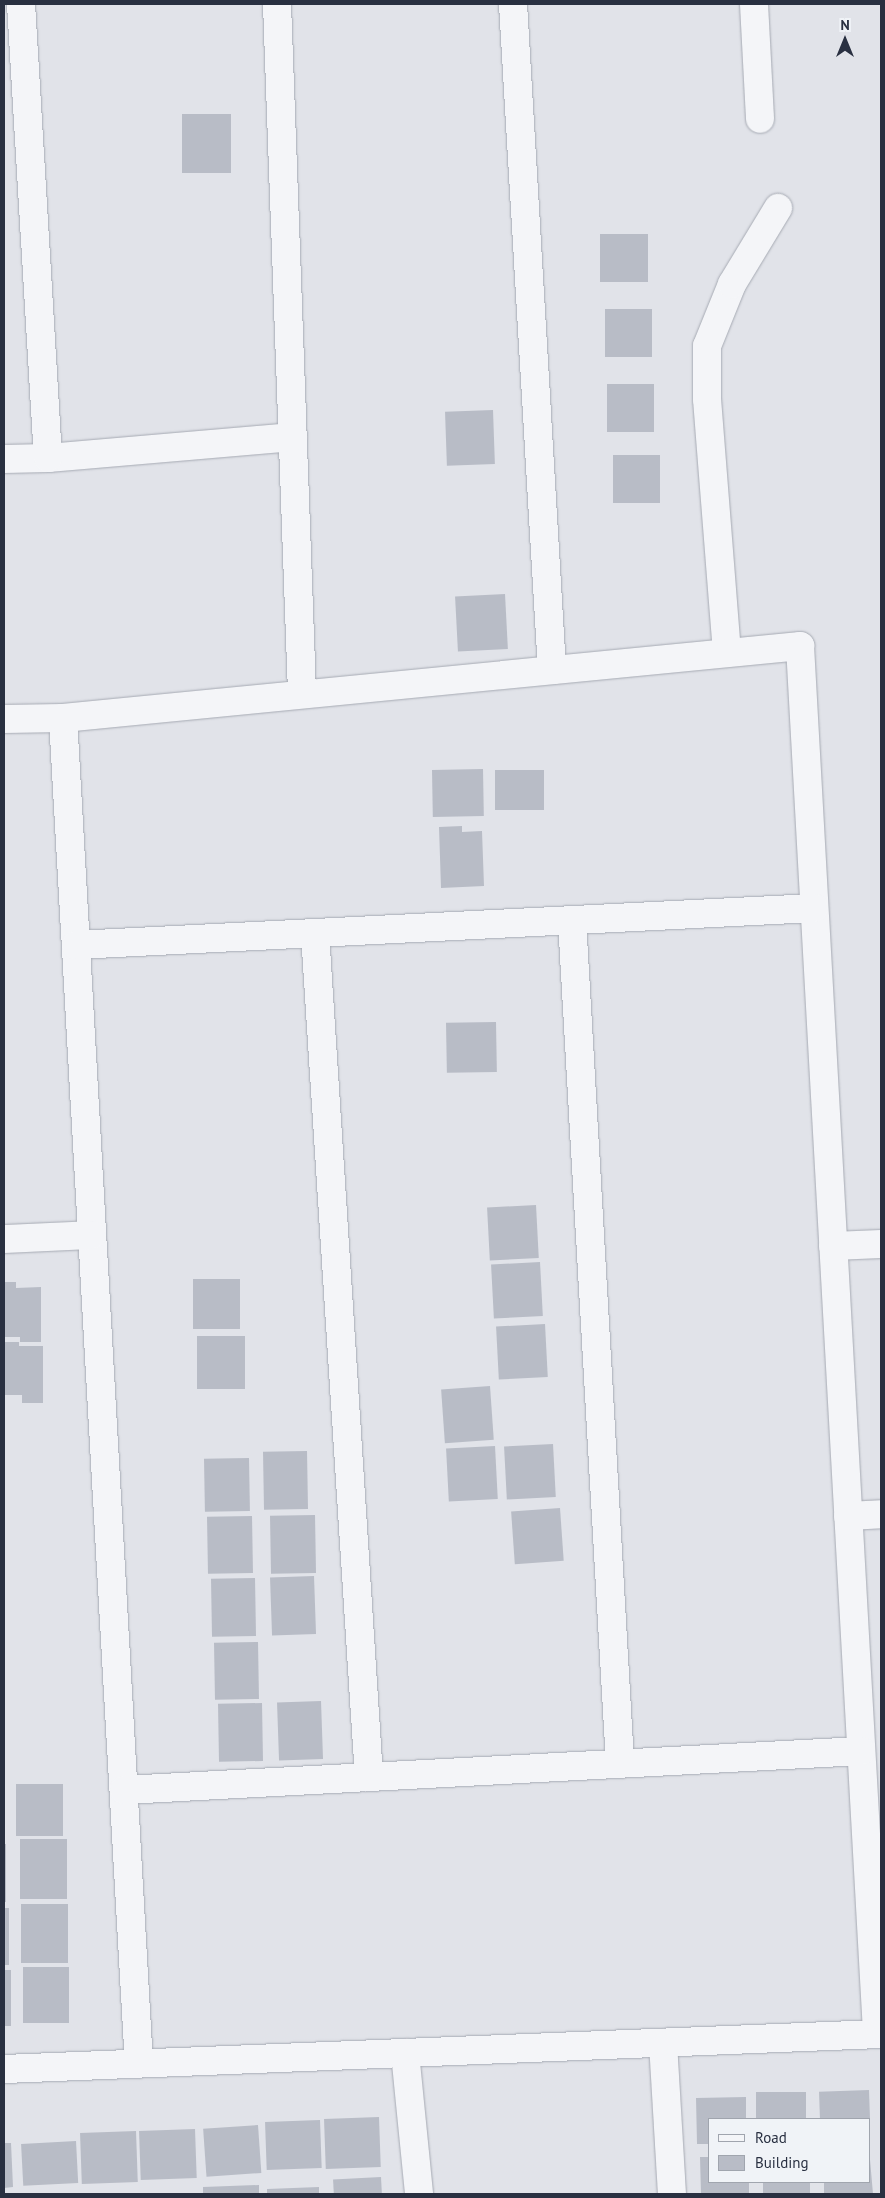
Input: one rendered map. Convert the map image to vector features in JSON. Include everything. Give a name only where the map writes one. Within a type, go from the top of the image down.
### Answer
[{"type":"street","points":[[21,4],[48,458]]},
{"type":"street","points":[[277,4],[302,694]]},
{"type":"street","points":[[513,4],[552,670]]},
{"type":"street","points":[[754,4],[760,119]]},
{"type":"street","points":[[727,653],[706,399],[706,346],[732,284],[778,208]]},
{"type":"street","points":[[4,459],[48,458],[293,437]]},
{"type":"street","points":[[4,720],[63,718],[800,646],[861,1751],[879,2034],[4,2068]]},
{"type":"street","points":[[63,718],[139,2063]]},
{"type":"street","points":[[76,945],[814,908]]},
{"type":"street","points":[[572,920],[620,1764]]},
{"type":"street","points":[[315,933],[369,1777]]},
{"type":"street","points":[[4,1239],[92,1235]]},
{"type":"street","points":[[833,1246],[881,1244]]},
{"type":"street","points":[[848,1516],[881,1514]]},
{"type":"street","points":[[124,1790],[861,1751]]},
{"type":"street","points":[[662,2043],[672,2194]]},
{"type":"street","points":[[405,2053],[419,2194]]},
{"type":"building","points":[[182,114],[231,114],[231,173],[182,173]]},
{"type":"building","points":[[600,234],[648,234],[648,282],[600,282]]},
{"type":"building","points":[[605,309],[652,309],[652,357],[605,357]]},
{"type":"building","points":[[607,384],[654,384],[654,432],[607,432]]},
{"type":"building","points":[[493,410],[495,464],[447,466],[445,412]]},
{"type":"building","points":[[613,455],[660,455],[660,503],[613,503]]},
{"type":"building","points":[[505,594],[508,649],[458,652],[455,597]]},
{"type":"building","points":[[483,769],[484,816],[433,817],[432,770]]},
{"type":"building","points":[[495,770],[544,770],[544,810],[495,810]]},
{"type":"building","points":[[462,826],[462,832],[482,831],[484,886],[441,888],[439,827]]},
{"type":"building","points":[[496,1022],[497,1072],[447,1073],[446,1023]]},
{"type":"building","points":[[536,1205],[539,1258],[490,1260],[487,1208]]},
{"type":"building","points":[[540,1262],[543,1316],[494,1318],[491,1265]]},
{"type":"building","points":[[193,1279],[240,1279],[240,1329],[193,1329]]},
{"type":"building","points":[[4,1282],[16,1282],[16,1288],[41,1287],[41,1342],[20,1342],[20,1337],[4,1337]]},
{"type":"building","points":[[545,1324],[548,1377],[499,1379],[496,1327]]},
{"type":"building","points":[[197,1336],[245,1336],[245,1389],[197,1389]]},
{"type":"building","points":[[4,1342],[19,1342],[19,1346],[43,1346],[43,1403],[22,1403],[22,1395],[4,1395]]},
{"type":"building","points":[[490,1386],[494,1440],[445,1443],[441,1389]]},
{"type":"building","points":[[553,1444],[556,1497],[507,1499],[504,1447]]},
{"type":"building","points":[[495,1446],[498,1499],[449,1501],[446,1449]]},
{"type":"building","points":[[307,1451],[308,1509],[264,1510],[263,1452]]},
{"type":"building","points":[[249,1458],[250,1511],[205,1512],[204,1459]]},
{"type":"building","points":[[560,1508],[564,1561],[515,1564],[511,1511]]},
{"type":"building","points":[[315,1515],[316,1573],[271,1574],[270,1516]]},
{"type":"building","points":[[252,1516],[253,1573],[208,1574],[207,1517]]},
{"type":"building","points":[[314,1576],[316,1634],[272,1636],[270,1578]]},
{"type":"building","points":[[255,1578],[256,1636],[212,1637],[211,1579]]},
{"type":"building","points":[[258,1642],[259,1699],[215,1700],[214,1643]]},
{"type":"building","points":[[321,1701],[323,1759],[279,1761],[277,1703]]},
{"type":"building","points":[[262,1703],[263,1761],[219,1762],[218,1704]]},
{"type":"building","points":[[16,1784],[63,1784],[63,1836],[16,1836]]},
{"type":"building","points":[[20,1839],[67,1839],[67,1899],[20,1899]]},
{"type":"building","points":[[4,1844],[6,1844],[6,1902],[4,1902]]},
{"type":"building","points":[[21,1904],[68,1904],[68,1963],[21,1963]]},
{"type":"building","points":[[4,1908],[9,1908],[9,1965],[4,1965]]},
{"type":"building","points":[[23,1967],[69,1967],[69,2023],[23,2023]]},
{"type":"building","points":[[4,1970],[11,1970],[11,2026],[4,2026]]},
{"type":"building","points":[[869,2090],[870,2118],[820,2118],[819,2092]]},
{"type":"building","points":[[756,2092],[806,2092],[806,2118],[756,2118]]},
{"type":"building","points":[[746,2097],[746,2118],[708,2118],[708,2144],[697,2144],[696,2098]]},
{"type":"building","points":[[379,2117],[381,2167],[326,2169],[324,2119]]},
{"type":"building","points":[[320,2120],[322,2168],[267,2170],[265,2122]]},
{"type":"building","points":[[258,2125],[261,2173],[206,2177],[203,2129]]},
{"type":"building","points":[[195,2129],[197,2178],[141,2180],[139,2131]]},
{"type":"building","points":[[136,2131],[138,2182],[82,2184],[80,2133]]},
{"type":"building","points":[[76,2141],[78,2183],[23,2186],[21,2144]]},
{"type":"building","points":[[4,2143],[11,2143],[13,2187],[4,2188]]},
{"type":"building","points":[[700,2157],[708,2157],[708,2183],[749,2183],[749,2194],[701,2194]]},
{"type":"building","points":[[870,2160],[873,2194],[824,2194],[824,2183],[870,2183]]},
{"type":"building","points":[[381,2177],[382,2194],[334,2194],[333,2180]]},
{"type":"building","points":[[763,2183],[810,2183],[810,2194],[763,2194]]},
{"type":"building","points":[[259,2185],[259,2194],[203,2194],[203,2187]]},
{"type":"building","points":[[319,2187],[319,2194],[267,2194],[267,2189]]}]
